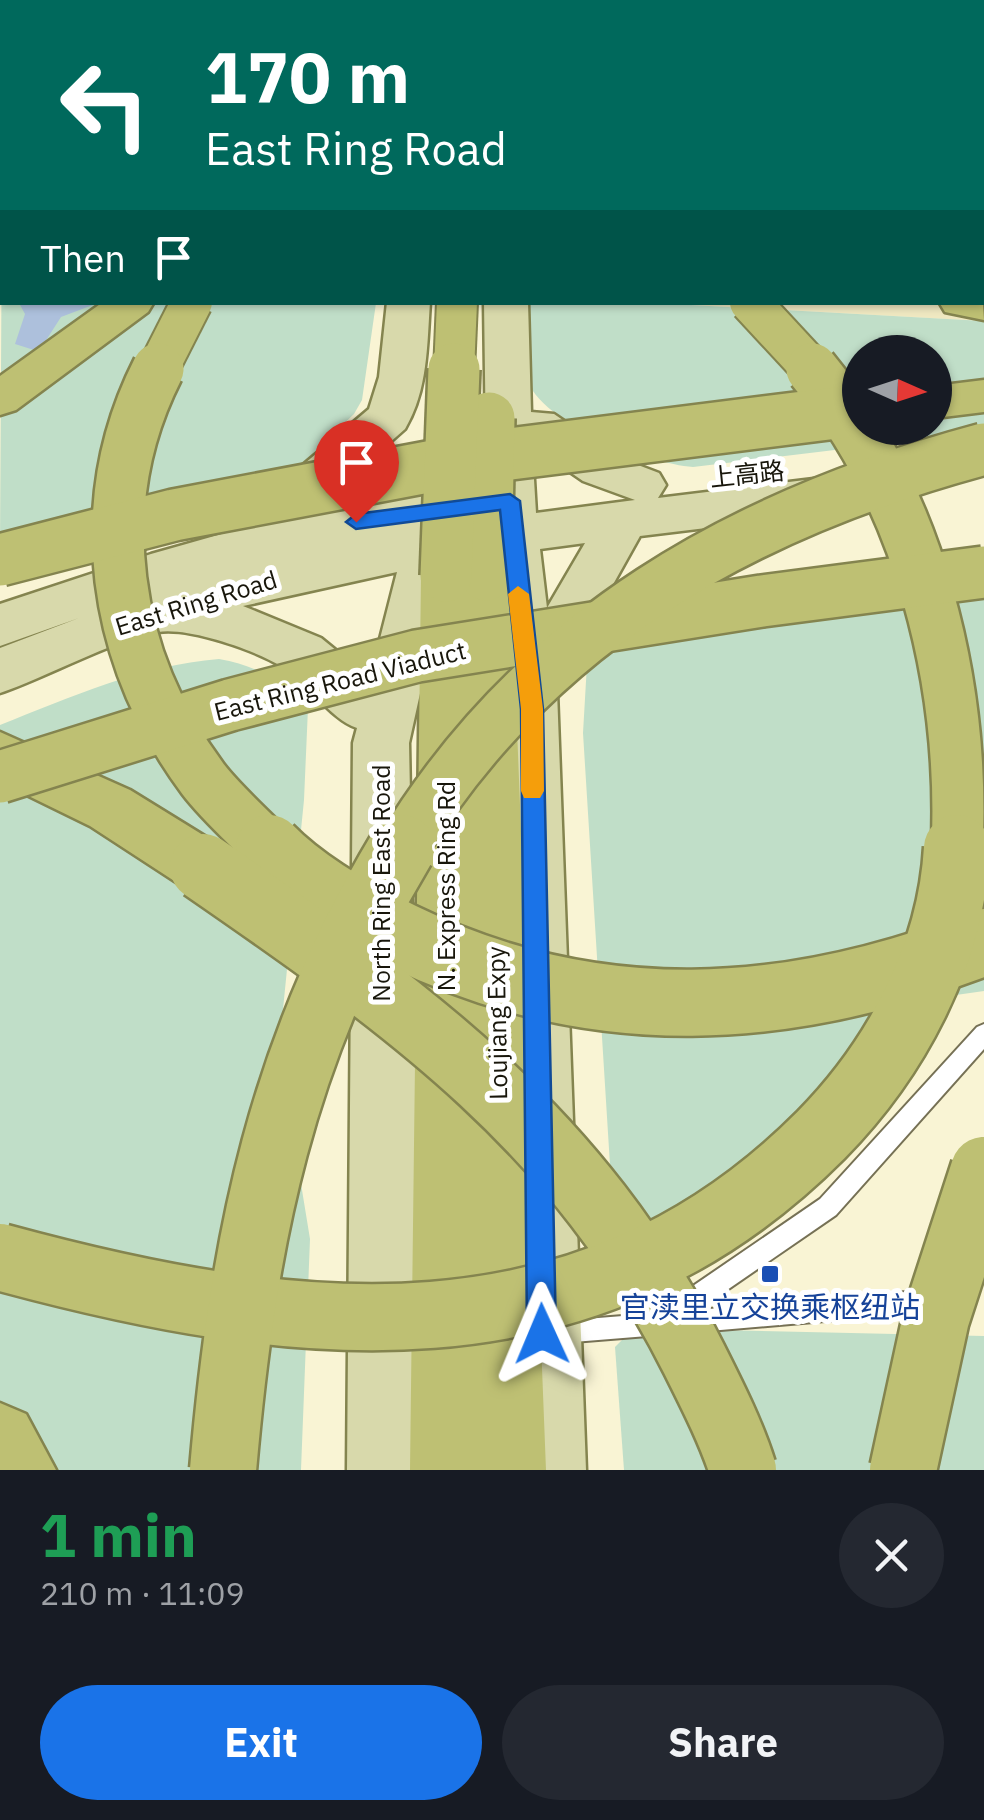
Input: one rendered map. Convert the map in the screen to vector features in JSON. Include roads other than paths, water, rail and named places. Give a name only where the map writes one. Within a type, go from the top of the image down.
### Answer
[{"type":"highway","points":[[0,398],[128,305]]},
{"type":"highway","points":[[190,305],[151,381],[130,441],[118,503],[115,568],[129,633],[144,678],[180,748],[217,800],[295,874],[351,911],[461,965],[562,990],[637,1001],[706,1005],[823,993],[921,969],[984,942]]},
{"type":"highway","name":"N. Express Ring Rd","points":[[448,1470],[469,541],[457,305]]},
{"type":"highway","name":"N. Express Ring Rd","points":[[469,541],[492,305]]},
{"type":"highway","points":[[0,1256],[264,1316],[395,1320],[520,1303],[629,1269],[722,1219],[821,1135],[873,1075],[919,996],[939,945],[950,898],[959,774],[947,680],[912,544],[884,475],[824,383],[753,305]]},
{"type":"highway","points":[[952,400],[984,396]]},
{"type":"highway","points":[[0,560],[174,515],[414,468],[641,435],[842,412]]},
{"type":"highway","points":[[223,1470],[238,1327],[290,1084],[354,933],[410,838],[457,769],[498,719],[562,655],[659,585],[856,488],[984,448]]},
{"type":"highway","name":"Loujiang Expy","points":[[469,541],[508,1470]]},
{"type":"highway","name":"East Ring Road Viaduct","points":[[0,777],[230,705],[417,656],[984,572]]},
{"type":"highway","points":[[0,756],[110,808],[203,867],[289,926],[486,1082],[572,1170],[623,1235],[668,1304],[736,1447],[743,1470]]},
{"type":"highway","points":[[902,1470],[920,1375],[955,1248],[984,1170]]},
{"type":"highway","points":[[0,1440],[18,1470]]},
{"type":"main road","points":[[235,549],[380,428],[419,377],[409,305]]},
{"type":"main road","name":"North Ring East Road","points":[[439,305],[419,377],[469,541],[520,619],[532,709],[542,1334],[548,1470]]},
{"type":"main road","name":"North Ring East Road","points":[[385,1470],[380,767],[388,711],[469,541],[505,385],[506,305]]},
{"type":"main road","points":[[419,377],[505,385],[527,418],[578,458],[616,479],[633,504],[552,647],[532,709]]},
{"type":"main road","name":"上高路","points":[[469,541],[633,504],[984,448]]},
{"type":"main road","name":"上高路","points":[[633,504],[984,474]]},
{"type":"main road","name":"East Ring Road","points":[[0,625],[235,549],[319,528],[469,541]]},
{"type":"main road","name":"East Ring Road","points":[[0,672],[148,614],[280,576],[469,541]]},
{"type":"main road","points":[[148,614],[206,615],[240,624],[322,668],[358,702],[372,729],[380,767]]},
{"type":"lane","points":[[657,1324],[828,1206],[984,1034]]},
{"type":"lane","points":[[542,1334],[965,1298]]},
{"type":"water","points":[[20,305],[93,305],[61,317],[43,345],[34,350],[15,344],[25,314]]},
{"type":"place","name":"官渎里立交换乘枢纽站","points":[[770,1274]]}]
